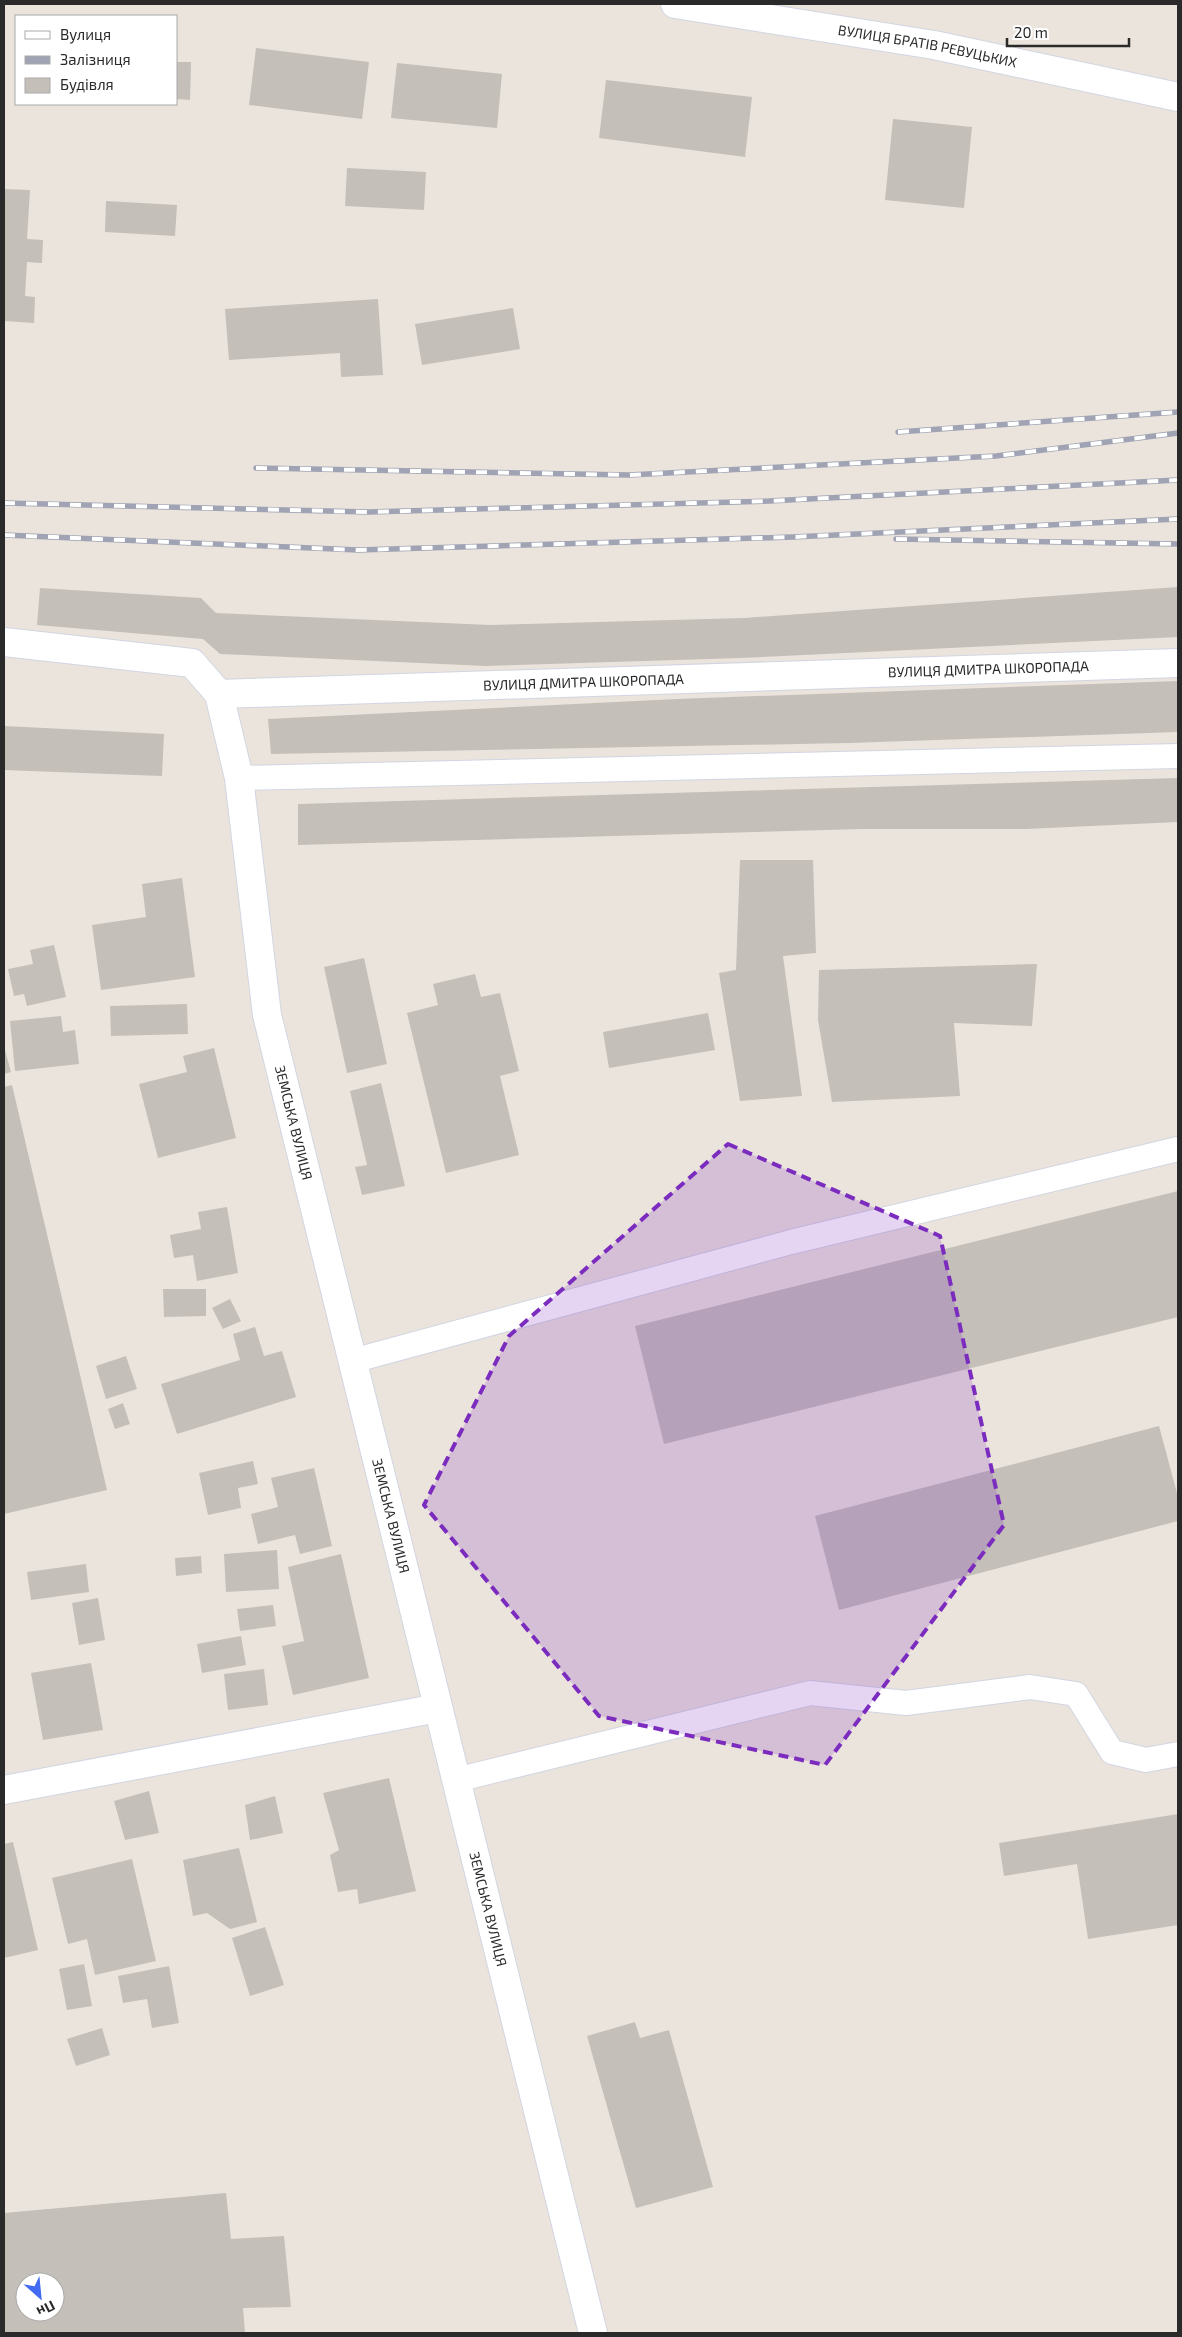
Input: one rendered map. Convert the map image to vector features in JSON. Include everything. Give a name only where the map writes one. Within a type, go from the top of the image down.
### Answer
[{"type":"street","name":"ВУЛИЦЯ БРАТІВ РЕВУЦЬКИХ","points":[[675,4],[934,45],[1178,97]]},
{"type":"street","points":[[4,642],[192,663],[219,694]]},
{"type":"street","name":"ВУЛИЦЯ ДМИТРА ШКОРОПАДА","points":[[219,694],[1178,663]]},
{"type":"street","name":"ЗЕМСЬКА ВУЛИЦЯ","points":[[219,694],[239,778],[267,1015],[594,2333]]},
{"type":"street","points":[[4,1790],[438,1708]]},
{"type":"lane","points":[[239,778],[1178,756]]},
{"type":"lane","points":[[352,1362],[791,1242],[1178,1149]]},
{"type":"lane","points":[[456,1780],[810,1693],[906,1703],[1030,1687],[1076,1694],[1112,1752],[1146,1760],[1178,1754]]},
{"type":"highlighted area","points":[[728,1144],[940,1236],[1004,1525],[825,1765],[599,1716],[424,1505],[509,1336]]},
{"type":"building","points":[[256,48],[369,62],[362,119],[249,105]]},
{"type":"building","points":[[178,62],[191,62],[190,100],[178,99]]},
{"type":"building","points":[[397,63],[502,74],[497,128],[391,118]]},
{"type":"building","points":[[606,80],[752,97],[745,157],[599,138]]},
{"type":"building","points":[[893,119],[972,127],[964,208],[885,200]]},
{"type":"building","points":[[347,168],[426,172],[424,210],[345,206]]},
{"type":"building","points":[[4,189],[30,190],[27,239],[43,240],[42,263],[27,262],[25,296],[35,297],[34,323],[4,321]]},
{"type":"building","points":[[106,201],[177,205],[175,236],[105,232]]},
{"type":"building","points":[[378,299],[383,375],[341,377],[340,353],[229,360],[225,309]]},
{"type":"building","points":[[513,308],[520,349],[422,365],[415,324]]},
{"type":"building","points":[[1178,587],[1178,637],[741,658],[486,666],[220,654],[203,639],[37,625],[40,588],[201,598],[216,613],[490,625],[744,618]]},
{"type":"building","points":[[1178,681],[1178,732],[849,743],[271,754],[268,719],[677,699]]},
{"type":"building","points":[[4,726],[164,734],[162,776],[4,770]]},
{"type":"building","points":[[1178,778],[1178,822],[1026,829],[861,829],[298,845],[298,804]]},
{"type":"building","points":[[740,860],[813,860],[816,953],[783,956],[802,1096],[740,1101],[719,973],[736,970]]},
{"type":"building","points":[[182,878],[195,977],[101,990],[92,925],[146,917],[142,884]]},
{"type":"building","points":[[54,945],[66,997],[27,1006],[24,994],[14,996],[8,969],[33,964],[30,950]]},
{"type":"building","points":[[364,958],[387,1064],[347,1073],[324,967]]},
{"type":"building","points":[[1037,964],[1032,1026],[954,1023],[960,1096],[832,1102],[818,1020],[819,970]]},
{"type":"building","points":[[475,974],[481,997],[500,993],[519,1071],[500,1076],[519,1155],[446,1173],[407,1013],[438,1005],[433,984]]},
{"type":"building","points":[[187,1004],[188,1034],[111,1036],[110,1006]]},
{"type":"building","points":[[708,1013],[715,1050],[609,1068],[603,1032]]},
{"type":"building","points":[[61,1016],[63,1032],[75,1030],[79,1064],[15,1071],[10,1021]]},
{"type":"building","points":[[4,1046],[11,1072],[4,1074]]},
{"type":"building","points":[[214,1048],[236,1138],[158,1158],[139,1084],[187,1072],[183,1056]]},
{"type":"building","points":[[381,1083],[405,1186],[362,1195],[355,1167],[367,1165],[350,1091]]},
{"type":"building","points":[[12,1085],[107,1490],[4,1514],[4,1087]]},
{"type":"building","points":[[1178,1191],[1178,1317],[664,1444],[635,1326]]},
{"type":"building","points":[[227,1207],[238,1273],[197,1281],[193,1255],[174,1258],[170,1235],[201,1229],[198,1212]]},
{"type":"building","points":[[163,1289],[206,1289],[206,1316],[164,1317]]},
{"type":"building","points":[[230,1299],[241,1321],[223,1329],[212,1308]]},
{"type":"building","points":[[255,1327],[264,1356],[282,1351],[296,1397],[177,1434],[161,1384],[240,1360],[233,1334]]},
{"type":"building","points":[[126,1356],[137,1389],[106,1399],[96,1366]]},
{"type":"building","points":[[123,1403],[130,1424],[115,1429],[108,1409]]},
{"type":"building","points":[[1159,1426],[1178,1497],[1178,1521],[839,1610],[815,1516]]},
{"type":"building","points":[[253,1461],[258,1484],[238,1488],[241,1508],[208,1515],[199,1473]]},
{"type":"building","points":[[314,1468],[332,1546],[300,1554],[295,1535],[258,1544],[251,1514],[278,1507],[271,1478]]},
{"type":"building","points":[[277,1550],[279,1589],[226,1592],[224,1554]]},
{"type":"building","points":[[341,1554],[369,1678],[293,1695],[282,1646],[304,1641],[288,1567]]},
{"type":"building","points":[[201,1556],[202,1573],[176,1576],[175,1558]]},
{"type":"building","points":[[86,1564],[89,1592],[31,1600],[27,1572]]},
{"type":"building","points":[[98,1598],[105,1640],[79,1645],[72,1603]]},
{"type":"building","points":[[273,1605],[276,1626],[240,1631],[237,1609]]},
{"type":"building","points":[[241,1636],[246,1665],[202,1673],[197,1644]]},
{"type":"building","points":[[91,1663],[103,1730],[43,1740],[31,1673]]},
{"type":"building","points":[[264,1669],[268,1705],[228,1710],[224,1674]]},
{"type":"building","points":[[389,1778],[416,1891],[359,1904],[357,1889],[338,1892],[330,1855],[339,1850],[323,1793]]},
{"type":"building","points":[[149,1791],[159,1833],[125,1840],[114,1801]]},
{"type":"building","points":[[275,1796],[283,1833],[250,1840],[245,1805]]},
{"type":"building","points":[[1178,1814],[1178,1925],[1088,1939],[1077,1864],[1004,1876],[999,1843]]},
{"type":"building","points":[[13,1842],[38,1950],[4,1958],[4,1844]]},
{"type":"building","points":[[239,1848],[257,1922],[230,1929],[207,1913],[193,1916],[183,1860]]},
{"type":"building","points":[[132,1859],[156,1961],[95,1975],[87,1939],[68,1944],[52,1878]]},
{"type":"building","points":[[265,1927],[284,1985],[250,1996],[232,1938]]},
{"type":"building","points":[[84,1964],[92,2006],[67,2010],[59,1969]]},
{"type":"building","points":[[169,1966],[179,2023],[152,2028],[147,1999],[123,2003],[118,1976]]},
{"type":"building","points":[[635,2022],[640,2038],[669,2030],[713,2187],[636,2208],[587,2036]]},
{"type":"building","points":[[102,2028],[110,2055],[76,2066],[67,2039]]},
{"type":"building","points":[[226,2193],[231,2239],[284,2236],[291,2307],[243,2308],[245,2333],[4,2333],[4,2213]]},
{"type":"railway","points":[[898,432],[1178,412]]},
{"type":"railway","points":[[256,468],[629,475],[996,456],[1178,433]]},
{"type":"railway","points":[[4,503],[369,512],[769,501],[1178,480]]},
{"type":"railway","points":[[4,535],[358,550],[793,537],[1178,519]]},
{"type":"railway","points":[[896,539],[1178,544]]}]
